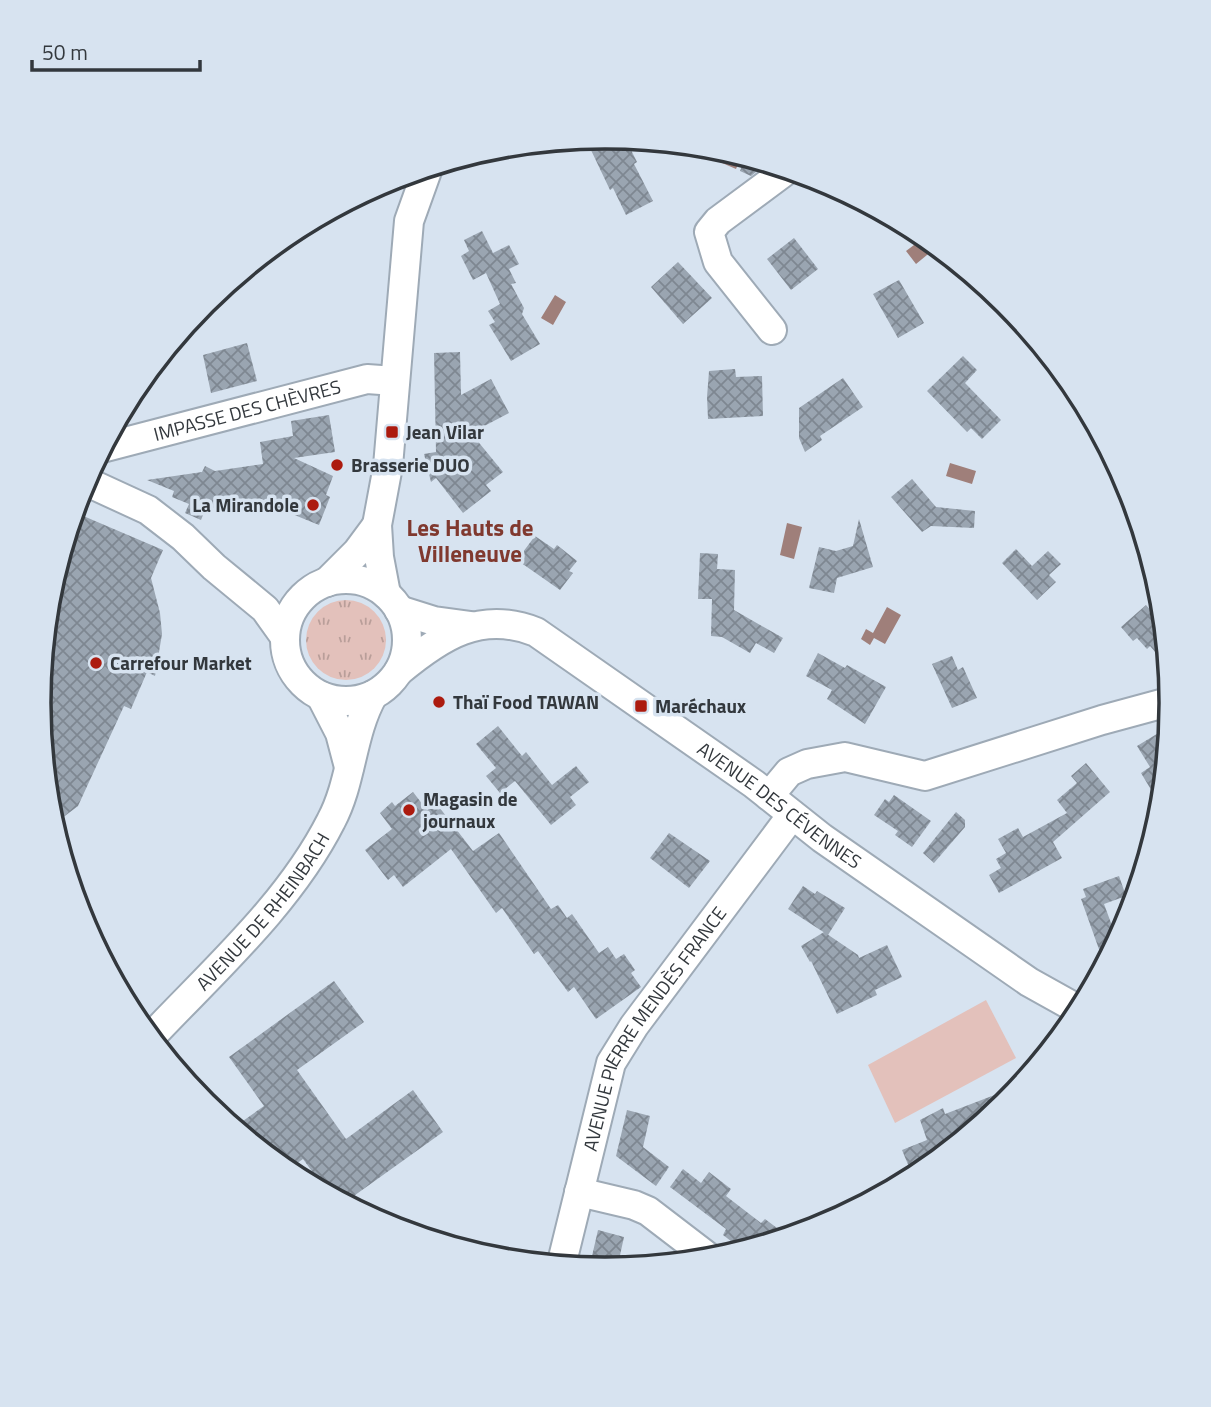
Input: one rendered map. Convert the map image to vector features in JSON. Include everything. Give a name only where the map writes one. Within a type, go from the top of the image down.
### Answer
[{"type":"street","points":[[772,330],[718,262],[709,232],[718,222],[778,176]]},
{"type":"street","points":[[377,525],[357,552],[291,614],[285,637],[288,655],[295,672],[306,686],[321,696],[347,701],[373,695],[392,680],[405,656],[405,625],[393,602],[379,557],[377,525],[388,467],[410,221],[424,179]]},
{"type":"street","name":"IMPASSE DES CHÈVRES","points":[[115,445],[367,379],[394,381]]},
{"type":"street","points":[[95,486],[148,510],[183,537],[265,609],[285,637]]},
{"type":"street","points":[[236,583],[274,592],[316,589],[343,579],[358,580],[373,585],[393,602]]},
{"type":"street","name":"AVENUE DES CÉVENNES","points":[[393,602],[434,621],[471,626]]},
{"type":"street","name":"AVENUE DES CÉVENNES","points":[[399,671],[428,648],[471,626],[488,623],[517,625],[536,632],[769,796],[833,846],[1029,982],[1071,1005]]},
{"type":"street","name":"AVENUE DE RHEINBACH","points":[[157,1030],[289,888],[311,858],[343,795],[364,714],[373,695]]},
{"type":"street","name":"AVENUE DE RHEINBACH","points":[[321,696],[340,733],[349,767]]},
{"type":"street","points":[[769,796],[789,772],[807,764],[845,757],[925,776],[1160,704]]},
{"type":"street","name":"AVENUE PIERRE MENDÈS FRANCE","points":[[563,1257],[608,1073],[621,1045],[785,827],[792,814]]},
{"type":"street","points":[[579,1192],[648,1211],[699,1250]]},
{"type":"green space","points":[[346,600],[361,603],[374,612],[383,625],[386,640],[383,655],[374,668],[361,677],[346,680],[331,677],[318,668],[309,655],[306,640],[309,625],[318,612],[331,603]]},
{"type":"green space","points":[[986,1000],[1016,1058],[895,1123],[868,1065]]},
{"type":"shaded area","points":[[712,159],[738,165],[736,169]]},
{"type":"shaded area","points":[[916,243],[929,253],[916,264],[906,251]]},
{"type":"shaded area","points":[[555,295],[566,302],[553,325],[541,318]]},
{"type":"shaded area","points":[[950,463],[976,471],[972,484],[946,476]]},
{"type":"shaded area","points":[[787,523],[802,527],[794,559],[780,555]]},
{"type":"shaded area","points":[[887,607],[901,615],[885,644],[874,638],[870,645],[861,639],[866,629],[873,633]]},
{"type":"building","points":[[591,149],[631,150],[637,162],[634,164],[653,201],[626,215],[613,188],[610,190]]},
{"type":"building","points":[[742,166],[758,171],[751,176],[740,171]]},
{"type":"building","points":[[482,231],[493,253],[509,245],[519,264],[509,269],[516,283],[511,284],[524,308],[522,314],[540,344],[511,361],[489,325],[495,322],[488,311],[500,304],[486,273],[473,280],[461,256],[469,251],[464,240]]},
{"type":"building","points":[[794,238],[818,269],[791,290],[767,259]]},
{"type":"building","points":[[678,262],[712,298],[683,324],[651,287]]},
{"type":"building","points":[[899,280],[924,323],[898,338],[873,294]]},
{"type":"building","points":[[247,343],[257,381],[211,393],[203,355]]},
{"type":"building","points":[[460,352],[461,395],[491,379],[509,413],[471,433],[503,472],[486,485],[491,491],[463,513],[436,478],[431,482],[424,454],[436,452],[434,353]]},
{"type":"building","points":[[963,356],[977,370],[965,383],[1001,420],[982,439],[971,428],[967,432],[927,391]]},
{"type":"building","points":[[735,369],[736,377],[762,376],[763,416],[708,419],[709,371]]},
{"type":"building","points":[[843,378],[863,407],[820,436],[822,440],[805,452],[799,438],[799,408]]},
{"type":"building","points":[[329,415],[335,452],[294,458],[333,476],[326,495],[330,497],[319,525],[270,505],[267,511],[227,496],[221,511],[207,505],[201,520],[185,513],[189,504],[172,497],[174,491],[147,480],[202,472],[205,466],[215,471],[263,464],[260,442],[293,436],[291,421]]},
{"type":"building","points":[[912,479],[936,507],[975,511],[974,528],[931,526],[922,532],[891,497]]},
{"type":"building","name":"Carrefour Market","points":[[83,516],[163,550],[151,578],[162,634],[155,676],[147,672],[131,709],[124,706],[78,806],[62,818],[55,776],[51,704],[55,631],[61,595]]},
{"type":"building","points":[[859,519],[873,567],[837,578],[834,593],[809,588],[819,547],[836,551],[853,546]]},
{"type":"building","points":[[535,536],[554,549],[557,545],[577,561],[569,571],[573,573],[560,590],[517,560]]},
{"type":"building","points":[[1016,549],[1032,566],[1048,551],[1061,564],[1049,575],[1056,582],[1037,600],[1002,563]]},
{"type":"building","points":[[700,553],[718,554],[717,569],[735,570],[734,610],[783,638],[774,653],[756,643],[750,653],[722,637],[711,636],[712,599],[698,599]]},
{"type":"building","points":[[1146,605],[1153,613],[1158,655],[1150,646],[1147,649],[1137,638],[1133,641],[1121,627]]},
{"type":"building","points":[[818,653],[845,668],[847,665],[886,687],[865,724],[827,699],[832,690],[806,676]]},
{"type":"building","points":[[952,656],[958,670],[963,667],[977,698],[952,708],[932,664]]},
{"type":"building","points":[[498,726],[522,756],[526,752],[552,785],[576,766],[589,782],[570,797],[576,805],[551,825],[515,781],[500,793],[486,776],[496,768],[476,744]]},
{"type":"building","points":[[1159,733],[1153,793],[1141,773],[1150,767],[1137,746]]},
{"type":"building","points":[[1086,763],[1110,792],[1053,842],[1062,858],[999,893],[989,875],[1001,868],[996,859],[1006,853],[998,839],[1018,828],[1023,837],[1067,813],[1057,800],[1077,783],[1071,776]]},
{"type":"building","points":[[413,792],[427,810],[436,803],[473,851],[499,833],[551,909],[558,905],[567,918],[572,914],[599,953],[608,947],[616,959],[624,954],[635,970],[631,973],[641,987],[596,1019],[574,987],[568,992],[538,951],[534,954],[502,908],[496,913],[451,849],[403,887],[394,875],[388,880],[365,850],[392,829],[380,813],[392,802],[395,806]]},
{"type":"building","points":[[894,795],[931,821],[912,847],[895,835],[898,831],[874,815],[885,799],[889,802]]},
{"type":"building","points":[[956,812],[965,820],[965,827],[934,863],[923,853]]},
{"type":"building","points":[[669,833],[710,861],[689,888],[650,858]]},
{"type":"building","points":[[1119,876],[1126,896],[1104,904],[1113,928],[1101,954],[1081,899],[1086,897],[1083,889]]},
{"type":"building","points":[[803,886],[845,908],[828,935],[788,909]]},
{"type":"building","points":[[824,932],[859,958],[887,945],[902,977],[875,990],[877,995],[837,1014],[801,946]]},
{"type":"building","points":[[334,981],[364,1022],[297,1070],[346,1139],[413,1090],[443,1132],[352,1197],[316,1177],[303,1159],[296,1164],[241,1122],[264,1106],[229,1057]]},
{"type":"building","points":[[1001,1092],[943,1144],[909,1168],[902,1150],[927,1140],[920,1120],[943,1108],[945,1114]]},
{"type":"building","points":[[627,1110],[650,1116],[643,1147],[669,1167],[656,1186],[616,1156]]},
{"type":"building","points":[[683,1169],[701,1183],[709,1172],[731,1189],[726,1196],[761,1223],[765,1219],[780,1230],[733,1243],[723,1235],[726,1229],[670,1187]]},
{"type":"building","points":[[598,1230],[624,1237],[619,1258],[592,1258]]},
{"type":"place","name":"Jean Vilar","points":[[392,432]]},
{"type":"place","name":"Brasserie DUO","points":[[337,465]]},
{"type":"place","name":"La Mirandole","points":[[313,505]]},
{"type":"place","name":"Carrefour Market","points":[[96,663]]},
{"type":"place","name":"Thaï Food TAWAN","points":[[439,702]]},
{"type":"place","name":"Maréchaux","points":[[641,706]]},
{"type":"place","name":"Magasin de journaux","points":[[409,810]]},
{"type":"district","name":"Les Hauts de Villeneuve","points":[[470,541]]}]
